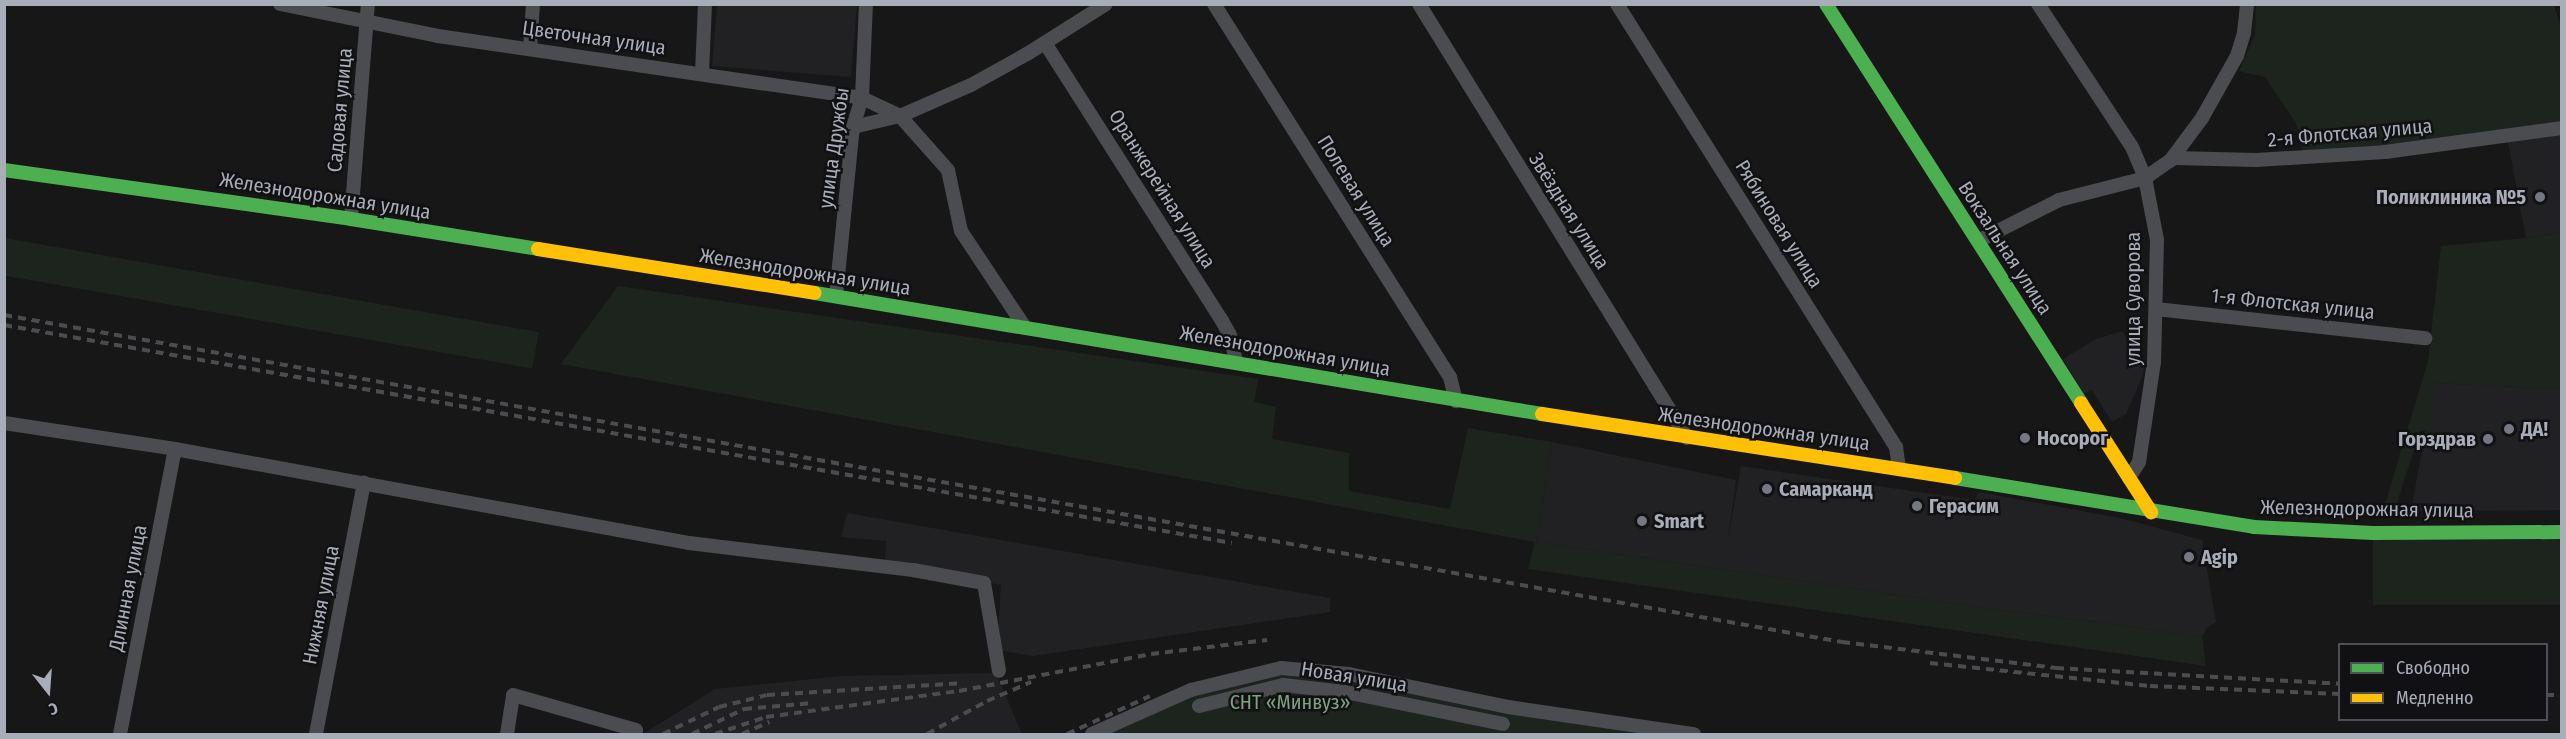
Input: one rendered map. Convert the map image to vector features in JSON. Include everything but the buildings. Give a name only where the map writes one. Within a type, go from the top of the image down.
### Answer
[{"type":"main road","name":"Вокзальная улица","points":[[1826,5],[2151,512]]},
{"type":"main road","name":"Железнодорожная улица","points":[[4,170],[351,219],[836,296],[1236,361],[1456,401],[1687,438],[1899,468],[2254,528],[2373,533],[2562,532]]},
{"type":"street","name":"Цветочная улица","points":[[280,4],[438,36],[862,98],[900,116]]},
{"type":"street","name":"Садовая улица","points":[[351,219],[368,4]]},
{"type":"street","points":[[530,49],[533,4]]},
{"type":"street","points":[[702,73],[705,4]]},
{"type":"street","name":"улица Дружбы","points":[[836,296],[853,127],[862,98],[866,4]]},
{"type":"street","points":[[853,127],[900,116],[971,85],[1046,43],[1106,4]]},
{"type":"street","name":"Полевая улица","points":[[1214,4],[1450,377],[1456,401]]},
{"type":"street","name":"Звёздная улица","points":[[1419,4],[1687,438]]},
{"type":"street","name":"Рябиновая улица","points":[[1617,4],[1896,447],[1899,468]]},
{"type":"street","name":"улица Суворова","points":[[2038,4],[2132,147],[2145,178],[2157,240],[2153,290],[2156,309],[2154,362],[2139,462],[2129,478]]},
{"type":"street","points":[[1978,241],[2059,200],[2145,178],[2174,158],[2202,117],[2237,56],[2244,33],[2247,4]]},
{"type":"street","name":"Оранжерейная улица","points":[[1046,43],[1221,319],[1230,335],[1236,361]]},
{"type":"street","points":[[900,116],[948,170],[961,231],[1024,326]]},
{"type":"street","name":"2-я Флотская улица","points":[[2174,158],[2256,160],[2385,152],[2562,128]]},
{"type":"street","name":"1-я Флотская улица","points":[[2156,309],[2425,338]]},
{"type":"street","points":[[4,423],[175,449],[689,543],[936,573],[984,584],[999,671]]},
{"type":"street","name":"Длинная улица","points":[[120,735],[175,449]]},
{"type":"street","name":"Нижняя улица","points":[[316,735],[364,483]]},
{"type":"street","points":[[1092,735],[1191,690],[1281,668],[1350,674],[1508,707],[1694,735]]},
{"type":"street","name":"Новая улица","points":[[1199,706],[1283,685],[1345,692],[1503,729]]},
{"type":"street","points":[[507,735],[513,695],[636,730],[630,735]]},
{"type":"street","points":[[1503,729],[1508,707]]},
{"type":"shaded area","points":[[717,5],[857,5],[851,77],[712,66]]},
{"type":"shaded area","name":"Поликлиника №5","points":[[2561,133],[2561,232],[2526,238],[2508,142]]},
{"type":"shaded area","points":[[2122,331],[2144,368],[2126,414],[2112,422],[2092,390],[2084,394],[2063,359],[2096,339]]},
{"type":"shaded area","points":[[2434,383],[2561,389],[2561,510],[2411,511]]},
{"type":"shaded area","points":[[1552,442],[1736,480],[1728,540],[1741,466],[1974,500],[1979,492],[2120,518],[2202,540],[2216,622],[2208,627],[2202,636],[1986,608],[1536,542]]},
{"type":"shaded area","points":[[847,513],[1330,598],[1330,612],[1033,656],[997,650],[1001,585],[885,562],[886,541],[841,537]]},
{"type":"shaded area","points":[[996,673],[1022,734],[643,734],[715,689],[841,676]]},
{"type":"green space","points":[[2256,5],[2554,5],[2561,28],[2561,128],[2304,157],[2296,123],[2265,77],[2239,71],[2255,35]]},
{"type":"green space","points":[[2561,232],[2561,389],[2434,383],[2433,430],[2420,431],[2394,512],[2383,511],[2428,361],[2441,246],[2526,238]]},
{"type":"green space","points":[[5,238],[539,332],[532,369],[4,275]]},
{"type":"green space","points":[[618,286],[1258,379],[1254,402],[1276,407],[1272,439],[1349,453],[1349,491],[1450,509],[1468,428],[1552,442],[1536,542],[1986,608],[2202,636],[2206,666],[1528,569],[1535,542],[561,364]]},
{"type":"green space","points":[[2373,532],[2561,532],[2561,605],[2373,605]]},
{"type":"green space","name":"СНТ «Минвуз»","points":[[1281,668],[1694,734],[1092,734],[1191,690]]},
{"type":"railway","points":[[4,315],[1842,642],[2056,668],[2338,684]]},
{"type":"railway","points":[[4,325],[1232,543]]},
{"type":"railway","points":[[715,734],[766,717],[959,691],[1151,654],[1267,640]]},
{"type":"railway","points":[[1930,663],[2150,686],[2338,694]]},
{"type":"railway","points":[[927,734],[987,701],[1031,682]]},
{"type":"railway","points":[[663,734],[719,707],[767,695],[961,683]]},
{"type":"railway","points":[[2548,695],[2562,695]]},
{"type":"railway","points":[[1067,734],[1150,696]]},
{"type":"railway","points":[[692,734],[744,709],[813,703]]},
{"type":"railway","points":[[742,734],[769,722]]},
{"type":"traffic: fast","points":[[1826,4],[2081,403]]},
{"type":"traffic: fast","points":[[4,170],[351,219],[538,249]]},
{"type":"traffic: fast","points":[[815,293],[1542,414]]},
{"type":"traffic: fast","points":[[1955,478],[2254,527],[2373,533],[2562,532]]},
{"type":"traffic: slow","points":[[538,249],[815,293]]},
{"type":"traffic: slow","points":[[2081,403],[2151,512]]},
{"type":"traffic: slow","points":[[1542,414],[1955,478]]},
{"type":"place","name":"Поликлиника №5","points":[[2540,197]]},
{"type":"place","name":"ДА!","points":[[2509,429]]},
{"type":"place","name":"Носорог","points":[[2025,438]]},
{"type":"place","name":"Горздрав","points":[[2488,439]]},
{"type":"place","name":"Самарканд","points":[[1767,489]]},
{"type":"place","name":"Герасим","points":[[1917,506]]},
{"type":"place","name":"Smart","points":[[1642,521]]},
{"type":"place","name":"Agip","points":[[2189,557]]}]
